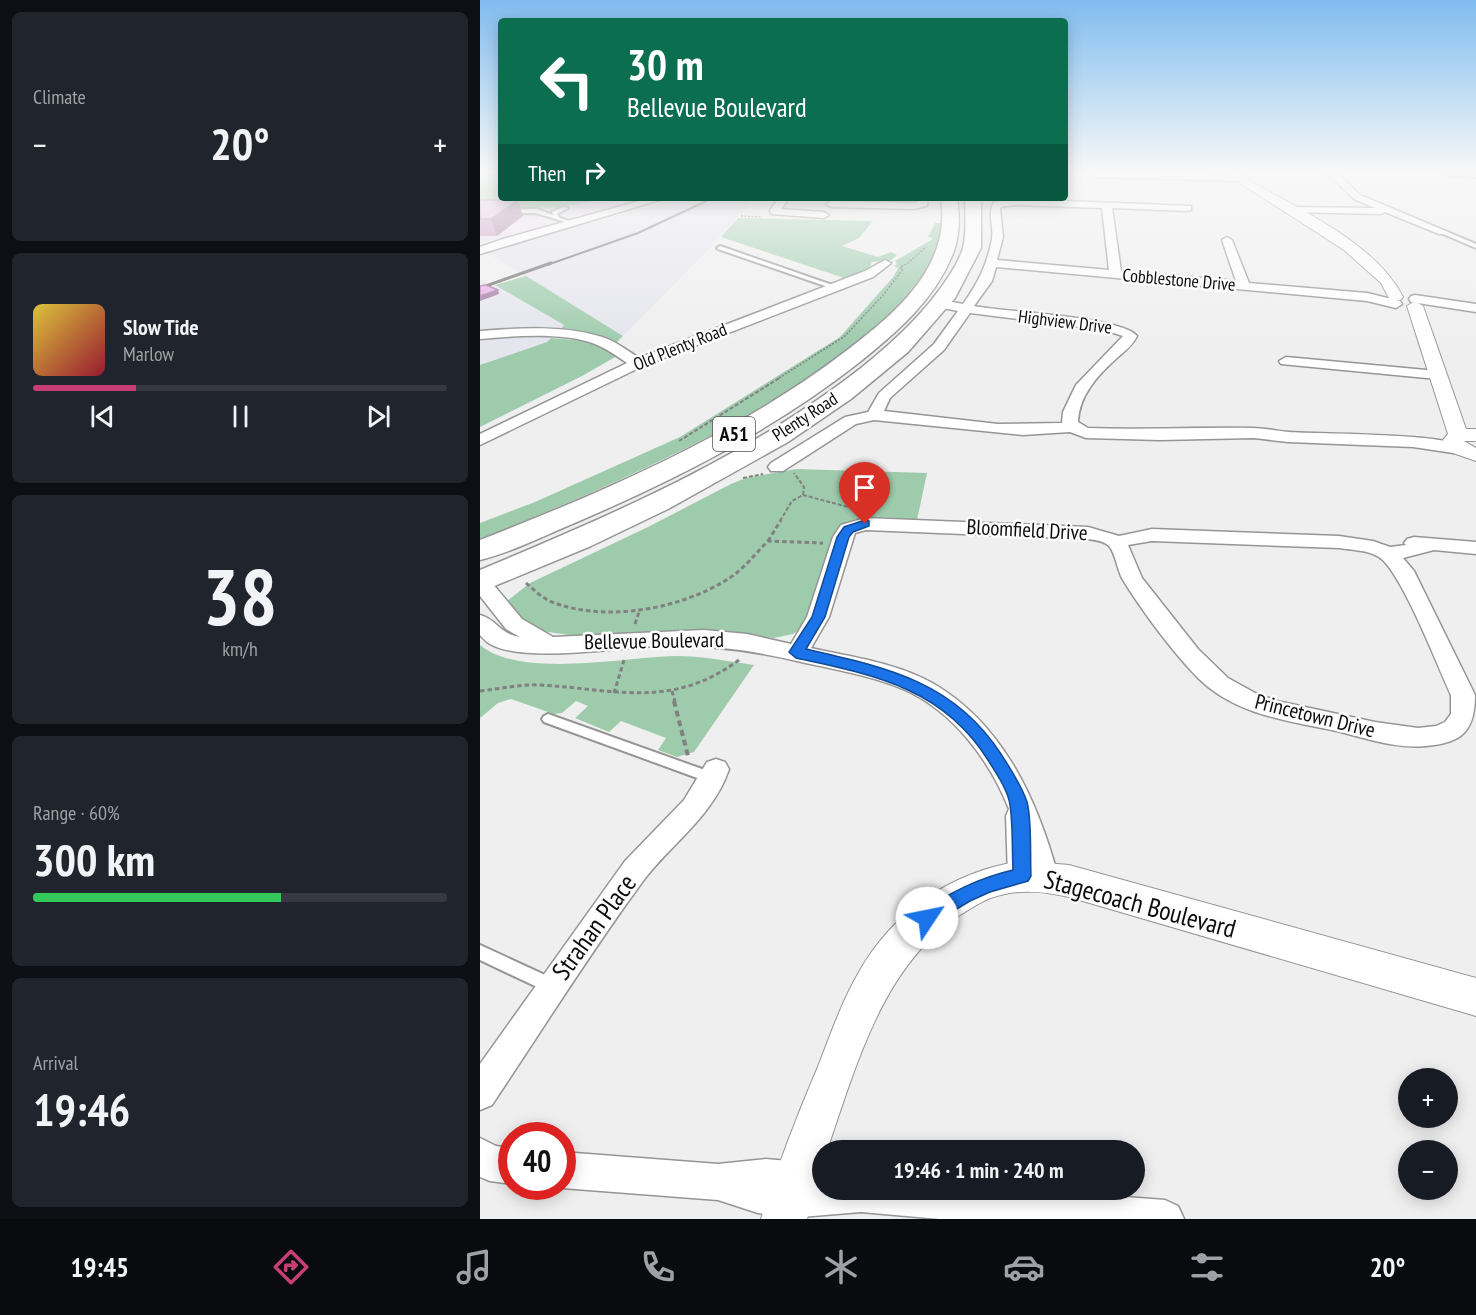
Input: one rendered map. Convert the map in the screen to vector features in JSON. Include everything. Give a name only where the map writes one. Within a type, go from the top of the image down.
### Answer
[{"type":"highway","name":"Plenty Road","points":[[480,551],[639,483],[742,430],[839,368],[899,317],[932,276],[943,255],[950,231]]},
{"type":"highway","name":"Plenty Road","points":[[480,582],[613,525],[718,472],[863,378],[914,334],[952,309],[959,279],[970,255],[975,231]]},
{"type":"street","points":[[480,251],[542,231]]},
{"type":"street","points":[[874,415],[884,396],[939,347],[952,309],[986,280],[992,263],[997,231]]},
{"type":"street","points":[[1110,231],[1115,274]]},
{"type":"street","points":[[783,463],[851,420],[874,415],[940,424],[1040,431],[1073,427],[1086,433],[1101,434],[1215,435],[1258,439],[1288,437],[1468,445],[1405,301],[1360,254],[1323,231]]},
{"type":"street","points":[[1214,238],[1232,239],[1244,286]]},
{"type":"street","points":[[480,246],[507,241]]},
{"type":"street","name":"Old Plenty Road","points":[[480,440],[638,363],[869,274],[885,263]]},
{"type":"street","name":"Cobblestone Drive","points":[[992,263],[1476,308]]},
{"type":"street","name":"Highview Drive","points":[[952,309],[1106,326],[1129,334],[1128,341],[1110,356],[1079,393],[1070,416],[1073,427]]},
{"type":"street","points":[[480,330],[588,339],[610,346],[638,363]]},
{"type":"street","points":[[480,335],[508,333]]},
{"type":"street","points":[[1286,361],[1437,375]]},
{"type":"street","name":"Bloomfield Drive","points":[[840,544],[848,529],[872,523],[1088,533],[1108,537],[1116,542],[1152,535],[1339,542],[1373,547],[1395,556],[1428,546],[1476,548]]},
{"type":"street","name":"Princetown Drive","points":[[1116,542],[1122,549],[1126,569],[1137,587],[1208,673],[1236,694],[1269,707],[1298,714],[1416,738],[1431,737],[1455,727],[1471,706],[1463,695],[1395,556]]},
{"type":"street","points":[[796,652],[818,617],[840,544]]},
{"type":"street","points":[[480,582],[514,624],[550,644]]},
{"type":"street","name":"Bellevue Boulevard","points":[[480,622],[490,634],[505,643],[550,644],[705,638],[753,643],[877,671],[925,690],[968,722],[987,745],[1002,769],[1019,803],[1033,876]]},
{"type":"street","name":"Strahan Place","points":[[480,1093],[552,986],[635,870],[693,808],[715,774]]},
{"type":"street","name":"Stagecoach Boulevard","points":[[798,1195],[867,997],[896,949],[915,927],[963,895],[987,884],[1033,876],[1476,997]]},
{"type":"street","points":[[480,1156],[490,1163],[498,1164]]},
{"type":"street","points":[[576,1171],[718,1182],[758,1195],[798,1195]]},
{"type":"street","points":[[947,1200],[1165,1219]]},
{"type":"lane","points":[[1443,232],[1476,246]]},
{"type":"lane","points":[[720,248],[833,287]]},
{"type":"lane","points":[[548,719],[715,774]]},
{"type":"lane","points":[[480,952],[552,986]]},
{"type":"path","points":[[675,444],[845,336],[896,280],[903,269],[900,267]]},
{"type":"path","points":[[783,463],[804,487],[803,495]]},
{"type":"path","points":[[526,583],[541,596],[567,607],[588,610],[653,608],[682,600],[728,579],[768,541],[792,501],[803,495],[867,512]]},
{"type":"path","points":[[768,541],[840,544]]},
{"type":"path","points":[[480,691],[535,685],[592,692],[645,694],[672,691],[707,680],[732,666],[741,658]]},
{"type":"path","points":[[672,691],[688,757],[715,774]]},
{"type":"shaded area","points":[[480,231],[525,231],[480,243]]},
{"type":"shaded area","points":[[561,231],[725,231],[623,336],[486,252]]},
{"type":"shaded area","points":[[480,279],[495,285],[565,325],[547,342],[480,365]]},
{"type":"green space","points":[[726,231],[865,231],[859,238],[842,246],[878,257],[891,252],[897,255],[891,260],[872,262],[868,271],[847,279],[721,237]]},
{"type":"green space","points":[[931,231],[940,231],[923,274],[880,323],[819,371],[748,415],[673,455],[480,539],[480,523],[535,502],[680,437],[840,337],[894,276],[898,268],[894,266],[897,264],[895,261],[933,239],[927,236]]},
{"type":"green space","points":[[526,276],[623,336],[615,344],[558,332],[564,325],[495,285]]},
{"type":"green space","points":[[551,338],[586,341],[617,356],[480,427],[480,365],[547,342]]},
{"type":"green space","points":[[796,469],[927,473],[917,520],[886,517],[855,519],[838,529],[811,616],[802,628],[793,634],[774,638],[713,631],[577,636],[541,631],[526,625],[507,601],[530,583],[648,527],[731,484],[746,478]]},
{"type":"green space","points":[[480,645],[498,655],[520,661],[546,664],[675,656],[754,665],[694,752],[677,757],[658,750],[666,738],[621,721],[609,732],[575,718],[588,706],[576,701],[562,713],[554,714],[511,699],[498,703],[480,718]]},
{"type":"building","points":[[486,285],[498,290],[480,296],[480,286]]},
{"type":"railway","points":[[547,265],[643,231]]},
{"type":"railway","points":[[480,288],[551,263]]},
{"type":"route","points":[[865,524],[848,529],[843,537],[815,625],[796,652],[877,671],[925,690],[968,722],[987,745],[1019,803],[1022,876],[987,884],[963,895],[927,918]]}]
